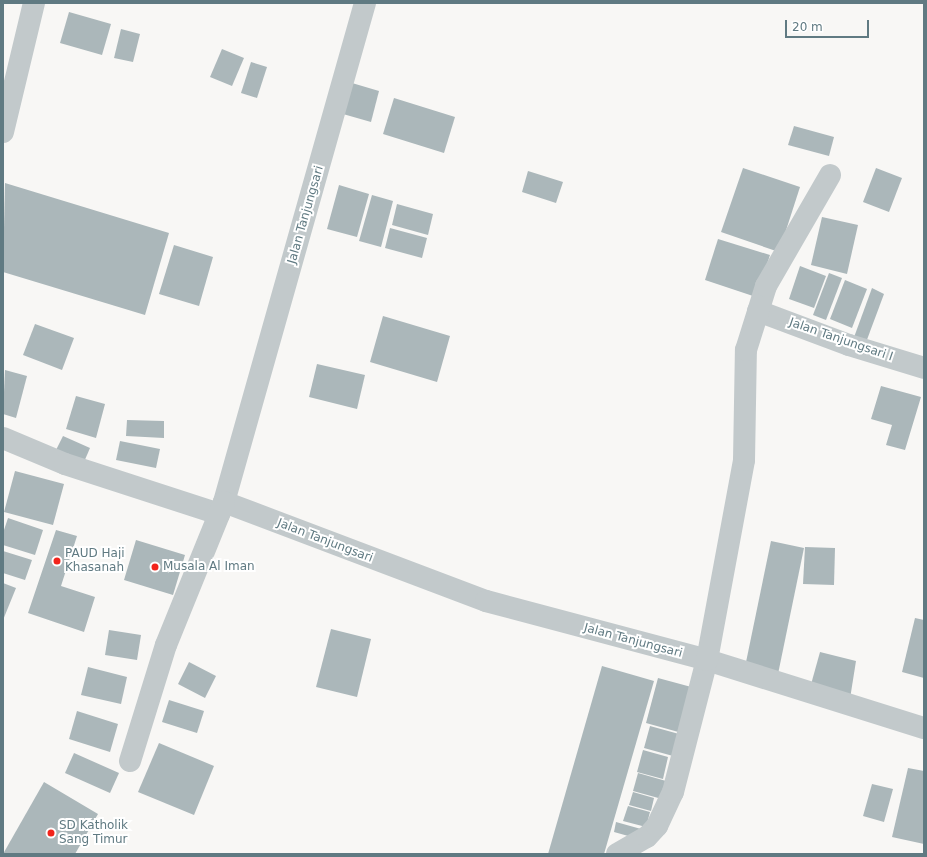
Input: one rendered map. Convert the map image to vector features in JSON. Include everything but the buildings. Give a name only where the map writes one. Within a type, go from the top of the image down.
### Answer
[{"type":"street","points":[[3,132],[8,92],[34,3]]},
{"type":"street","name":"Jalan Tanjungsari","points":[[221,508],[365,3]]},
{"type":"street","points":[[617,854],[648,837],[657,826],[673,792],[707,660],[744,460],[746,350],[766,286],[830,174]]},
{"type":"street","name":"Jalan Tanjungsari I","points":[[758,310],[849,345],[924,368]]},
{"type":"street","name":"Jalan Tanjungsari","points":[[3,438],[65,464],[221,508],[486,601],[707,660],[924,728]]},
{"type":"street","points":[[130,761],[166,645],[221,508]]},
{"type":"place","name":"PAUD Haji Khasanah","points":[[57,561]]},
{"type":"place","name":"Musala Al Iman","points":[[155,567]]},
{"type":"place","name":"SD Katholik Sang Timur","points":[[51,833]]}]
